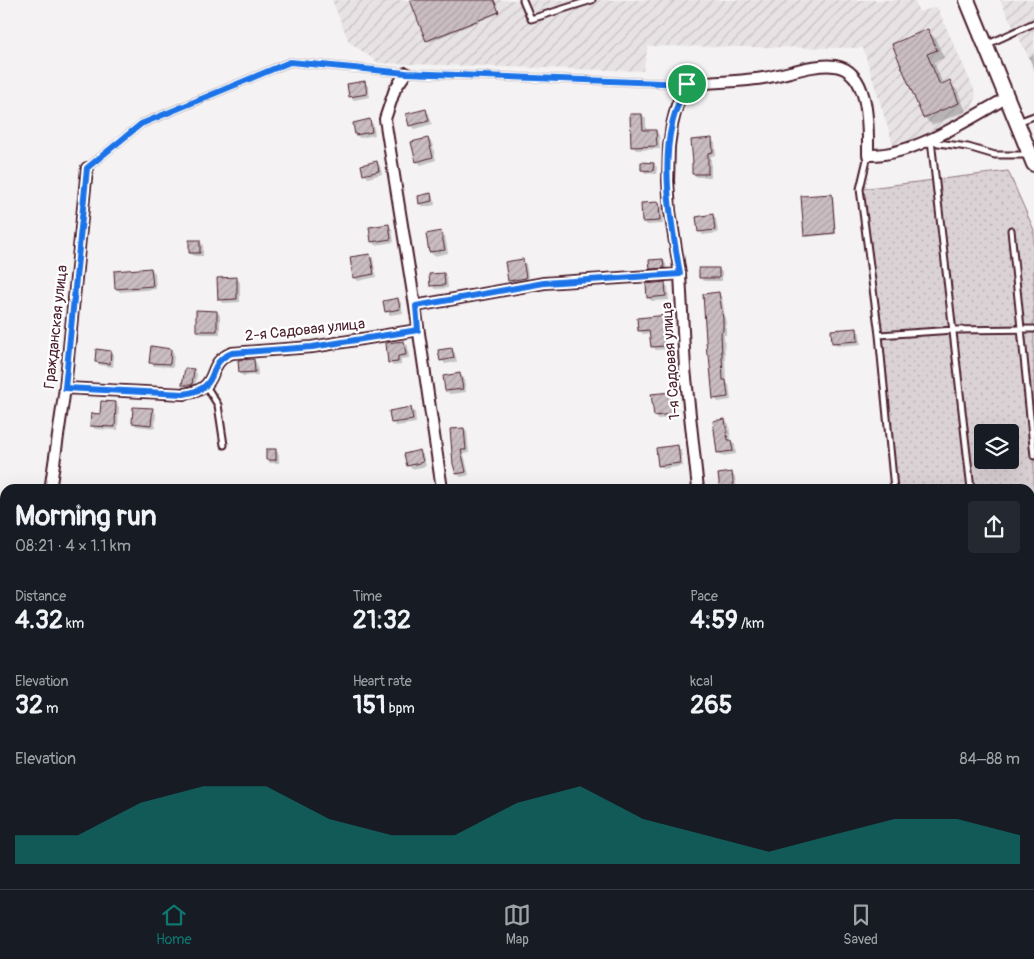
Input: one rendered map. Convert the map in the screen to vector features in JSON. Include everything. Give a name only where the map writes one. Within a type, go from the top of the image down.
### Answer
[{"type":"street","points":[[967,0],[1032,159]]},
{"type":"street","points":[[687,84],[762,78],[818,67],[834,66],[841,68],[856,80],[862,91],[867,110],[868,155],[890,153],[931,140],[1006,98]]},
{"type":"street","points":[[406,73],[395,89],[385,119],[416,306],[441,484]]},
{"type":"street","name":"1-я Садовая улица","points":[[687,84],[673,118],[669,146],[670,211],[680,274],[685,369],[697,484]]},
{"type":"street","name":"Гражданская улица","points":[[51,484],[65,388],[87,168]]},
{"type":"street","points":[[416,306],[544,283],[680,274]]},
{"type":"street","name":"2-я Садовая улица","points":[[206,386],[218,361],[232,353],[312,347],[418,330]]},
{"type":"street","points":[[65,388],[184,394],[197,392],[206,386]]},
{"type":"lane","points":[[523,0],[531,19],[592,0]]},
{"type":"lane","points":[[985,45],[1034,23]]},
{"type":"lane","points":[[87,168],[141,124],[290,62],[406,73],[687,84]]},
{"type":"lane","points":[[1017,122],[1034,116]]},
{"type":"lane","points":[[931,140],[938,143],[968,147],[995,156],[1032,159]]},
{"type":"lane","points":[[931,140],[971,484]]},
{"type":"lane","points":[[868,155],[860,189],[879,335],[894,484]]},
{"type":"lane","points":[[1012,230],[1034,456]]},
{"type":"lane","points":[[879,335],[954,330],[1034,329]]},
{"type":"lane","points":[[206,386],[218,406],[224,446]]},
{"type":"shaded area","points":[[332,0],[914,0],[919,12],[937,7],[976,94],[972,112],[961,115],[963,121],[894,147],[863,48],[648,46],[643,71],[379,63],[349,42]]},
{"type":"shaded area","points":[[1000,0],[1034,0],[1034,73],[1028,56]]},
{"type":"shaded area","points":[[1008,171],[1034,230],[1034,484],[893,484],[860,189]]},
{"type":"building","points":[[410,0],[494,0],[499,12],[426,41]]},
{"type":"building","points":[[928,29],[937,50],[927,54],[940,85],[950,80],[959,103],[923,118],[892,44]]},
{"type":"building","points":[[365,81],[367,94],[349,97],[347,84]]},
{"type":"building","points":[[426,109],[429,121],[409,126],[406,114]]},
{"type":"building","points":[[630,114],[642,114],[643,130],[656,130],[657,146],[631,147]]},
{"type":"building","points":[[370,119],[372,132],[355,135],[353,123]]},
{"type":"building","points":[[428,138],[433,157],[416,162],[411,142]]},
{"type":"building","points":[[712,138],[713,152],[708,153],[708,174],[692,174],[691,140]]},
{"type":"building","points":[[377,161],[379,171],[363,175],[361,165]]},
{"type":"building","points":[[641,162],[654,163],[653,171],[641,170]]},
{"type":"building","points":[[431,193],[432,201],[419,204],[418,196]]},
{"type":"building","points":[[832,194],[835,233],[804,236],[801,196]]},
{"type":"building","points":[[659,202],[660,221],[642,222],[641,203]]},
{"type":"building","points":[[713,214],[715,230],[698,232],[696,217]]},
{"type":"building","points":[[389,224],[391,239],[371,242],[369,227]]},
{"type":"building","points":[[441,231],[445,250],[429,252],[426,234]]},
{"type":"building","points":[[189,240],[200,240],[200,253],[189,253]]},
{"type":"building","points":[[370,254],[374,274],[353,278],[350,257]]},
{"type":"building","points":[[523,259],[526,278],[508,281],[505,262]]},
{"type":"building","points":[[663,259],[664,268],[650,269],[649,260]]},
{"type":"building","points":[[151,268],[153,286],[115,289],[114,271]]},
{"type":"building","points":[[699,268],[719,268],[719,278],[699,278]]},
{"type":"building","points":[[444,273],[445,285],[430,286],[429,274]]},
{"type":"building","points":[[237,277],[237,299],[218,300],[217,278]]},
{"type":"building","points":[[665,282],[666,296],[647,298],[646,284]]},
{"type":"building","points":[[719,292],[723,319],[723,331],[721,332],[723,380],[726,380],[728,397],[713,399],[709,355],[707,355],[703,294]]},
{"type":"building","points":[[398,298],[400,309],[385,312],[383,301]]},
{"type":"building","points":[[196,310],[217,311],[217,331],[196,331]]},
{"type":"building","points":[[668,315],[669,327],[664,328],[665,346],[651,347],[649,330],[638,331],[637,318]]},
{"type":"building","points":[[857,328],[858,341],[832,343],[831,330]]},
{"type":"building","points":[[404,341],[406,355],[398,356],[398,362],[388,363],[386,343]]},
{"type":"building","points":[[151,346],[171,349],[170,364],[149,363]]},
{"type":"building","points":[[452,348],[454,358],[440,361],[438,350]]},
{"type":"building","points":[[96,349],[111,351],[110,364],[95,362]]},
{"type":"building","points":[[254,359],[255,372],[239,373],[238,360]]},
{"type":"building","points":[[185,368],[194,369],[192,385],[182,385]]},
{"type":"building","points":[[460,373],[463,389],[445,391],[443,376]]},
{"type":"building","points":[[671,392],[673,414],[654,416],[651,394]]},
{"type":"building","points":[[101,401],[116,402],[115,427],[90,426],[91,413],[100,414]]},
{"type":"building","points":[[133,407],[153,408],[151,425],[132,423]]},
{"type":"building","points":[[411,407],[413,420],[391,423],[389,411]]},
{"type":"building","points":[[725,419],[728,440],[731,440],[733,451],[717,453],[713,421]]},
{"type":"building","points":[[464,428],[466,450],[461,450],[466,472],[456,474],[453,464],[450,429]]},
{"type":"building","points":[[678,445],[680,463],[658,466],[656,448]]},
{"type":"building","points":[[266,449],[276,449],[276,460],[266,460]]},
{"type":"building","points":[[420,450],[423,462],[407,466],[404,454]]},
{"type":"building","points":[[732,472],[733,484],[719,484],[718,474]]},
{"type":"route","points":[[290,62],[406,73],[687,84],[677,105],[669,146],[668,181],[670,211],[680,274],[544,283],[416,306],[418,330],[312,347],[232,353],[224,356],[218,361],[210,381],[197,392],[184,394],[65,388],[87,168],[141,124],[290,62]]}]
